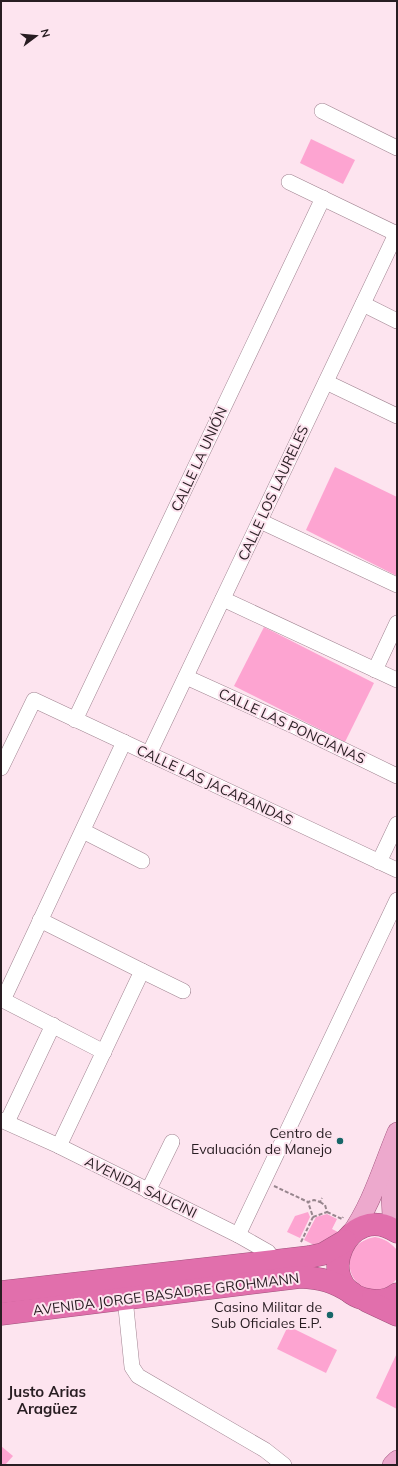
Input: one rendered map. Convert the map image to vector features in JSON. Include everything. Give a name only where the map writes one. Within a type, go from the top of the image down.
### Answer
[{"type":"highway","name":"AVENIDA JORGE BASADRE GROHMANN","points":[[1,1292],[310,1257],[323,1254],[346,1231],[379,1226],[396,1231]]},
{"type":"highway","points":[[346,1231],[338,1256],[338,1268],[342,1280],[357,1296],[397,1315]]},
{"type":"highway","name":"AVENIDA JORGE BASADRE GROHMANN","points":[[1,1314],[300,1277],[318,1278],[331,1281],[357,1296]]},
{"type":"highway","points":[[357,1296],[378,1301],[386,1300],[397,1294]]},
{"type":"main road","points":[[346,1231],[359,1222],[370,1203],[397,1132]]},
{"type":"main road","points":[[396,1231],[392,1219],[391,1197],[397,1163]]},
{"type":"main road","points":[[392,1465],[397,1460]]},
{"type":"street","points":[[322,111],[397,148]]},
{"type":"street","points":[[290,182],[397,234]]},
{"type":"street","name":"CALLE LA UNIÓN","points":[[75,720],[323,198]]},
{"type":"street","name":"CALLE LOS LAURELES","points":[[149,754],[397,234]]},
{"type":"street","points":[[363,304],[397,321]]},
{"type":"street","points":[[326,382],[397,416]]},
{"type":"street","points":[[260,521],[397,585]]},
{"type":"street","points":[[223,598],[397,680]]},
{"type":"street","points":[[375,670],[397,623]]},
{"type":"street","name":"CALLE LAS PONCIANAS","points":[[186,676],[397,776]]},
{"type":"street","name":"CALLE LAS JACARANDAS","points":[[1,768],[34,700],[397,870]]},
{"type":"street","points":[[104,1052],[2,1000],[124,742]]},
{"type":"street","points":[[380,862],[397,824]]},
{"type":"street","points":[[83,831],[142,861]]},
{"type":"street","points":[[238,1235],[397,900]]},
{"type":"street","points":[[40,920],[183,991]]},
{"type":"street","points":[[58,1146],[142,971]]},
{"type":"street","points":[[4,1121],[53,1026]]},
{"type":"street","name":"AVENIDA SAUCINI","points":[[4,1121],[238,1235],[268,1252],[275,1261]]},
{"type":"street","points":[[148,1191],[172,1142]]},
{"type":"street","points":[[125,1298],[132,1367],[138,1376],[265,1450],[284,1465]]},
{"type":"path","points":[[274,1186],[308,1202],[314,1200],[320,1202],[325,1205],[327,1212]]},
{"type":"path","points":[[320,1202],[322,1198]]},
{"type":"path","points":[[300,1244],[313,1217],[308,1202]]},
{"type":"path","points":[[313,1217],[327,1212],[342,1219],[346,1231]]},
{"type":"shaded area","points":[[311,139],[355,160],[343,184],[300,163]]},
{"type":"shaded area","points":[[335,467],[397,497],[397,576],[306,530]]},
{"type":"shaded area","points":[[264,627],[374,683],[345,742],[234,686]]},
{"type":"shaded area","points":[[308,1212],[310,1217],[300,1238],[287,1232],[295,1216]]},
{"type":"shaded area","points":[[327,1214],[337,1219],[332,1229],[338,1232],[316,1246],[304,1240],[316,1217]]},
{"type":"shaded area","points":[[375,1237],[387,1241],[397,1250],[397,1278],[392,1284],[385,1288],[373,1290],[362,1287],[355,1280],[350,1271],[350,1260],[353,1250],[361,1242]]},
{"type":"shaded area","points":[[288,1326],[337,1350],[326,1373],[277,1349]]},
{"type":"shaded area","points":[[397,1353],[397,1409],[376,1398]]},
{"type":"shaded area","points":[[1,1446],[13,1456],[5,1465],[1,1465]]},
{"type":"place","name":"Centro de Evaluación de Manejo","points":[[340,1141]]},
{"type":"place","name":"Casino Militar de Sub Oficiales E.P.","points":[[330,1315]]},
{"type":"district","name":"Justo Arias Aragüez","points":[[47,1400]]}]
